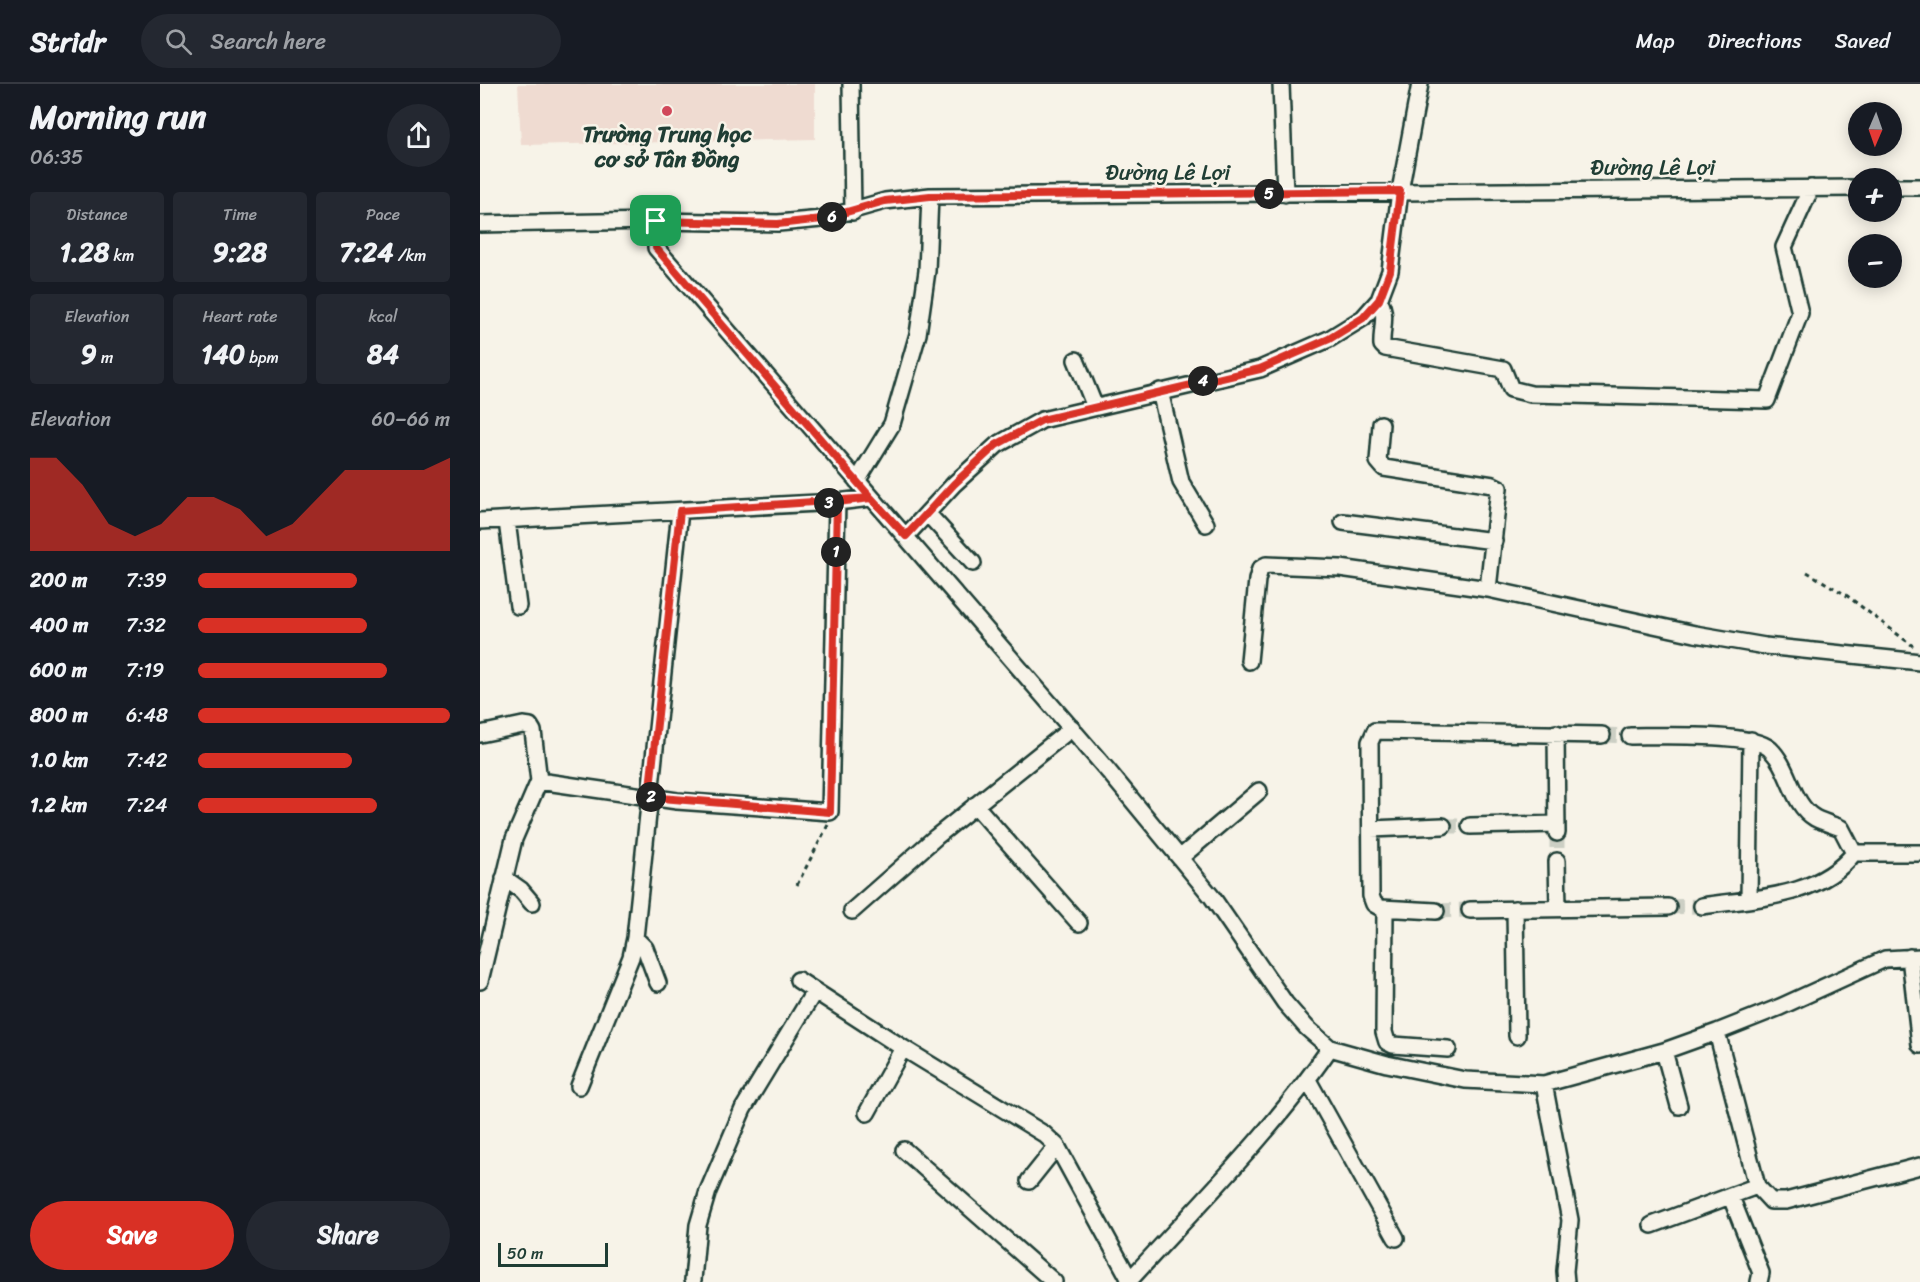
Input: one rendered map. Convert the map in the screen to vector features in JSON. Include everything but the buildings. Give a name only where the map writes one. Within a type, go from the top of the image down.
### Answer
[{"type":"street","points":[[850,84],[853,212]]},
{"type":"street","points":[[1281,84],[1285,194]]},
{"type":"street","points":[[906,536],[954,484],[996,445],[1042,420],[1260,369],[1329,339],[1363,318],[1379,300],[1390,271],[1400,191],[1420,84]]},
{"type":"street","points":[[1902,187],[1920,187]]},
{"type":"street","points":[[1379,300],[1384,310],[1382,345],[1385,348],[1503,369],[1511,389],[1531,394],[1767,400],[1800,313],[1784,247],[1811,188]]},
{"type":"street","name":"Đường Lê Lợi","points":[[480,224],[656,221],[778,224],[822,219],[885,201],[930,196],[1848,188]]},
{"type":"street","points":[[857,481],[892,424],[918,334],[927,271],[930,196]]},
{"type":"street","points":[[656,221],[656,248],[1181,857],[1239,934],[1285,1003],[1307,1028],[1330,1048],[1387,1064],[1465,1080],[1544,1084],[1664,1051],[1717,1032],[1780,1007],[1885,958],[1915,957],[1920,1045]]},
{"type":"street","points":[[1076,360],[1095,407]]},
{"type":"street","points":[[1160,391],[1181,482],[1192,505],[1206,524]]},
{"type":"street","points":[[1381,424],[1378,461],[1384,468],[1493,484],[1499,488],[1488,589]]},
{"type":"street","points":[[480,521],[837,502],[871,498]]},
{"type":"street","points":[[538,781],[649,797],[830,812],[837,502]]},
{"type":"street","points":[[579,1086],[631,957],[635,938],[680,511]]},
{"type":"street","points":[[927,513],[974,563]]},
{"type":"street","points":[[507,521],[519,606]]},
{"type":"street","points":[[1343,522],[1494,542]]},
{"type":"street","points":[[1249,661],[1257,580],[1260,569],[1266,565],[1340,568],[1488,589],[1695,634],[1765,646],[1917,655]]},
{"type":"street","points":[[480,734],[523,725],[530,726],[533,731],[538,781],[514,839],[480,981]]},
{"type":"street","points":[[852,911],[1071,728]]},
{"type":"street","points":[[1436,910],[1385,909],[1374,904],[1371,896],[1370,742],[1375,731],[1602,735]]},
{"type":"street","points":[[1470,826],[1557,828],[1556,733]]},
{"type":"street","points":[[1630,736],[1751,740],[1769,748],[1786,772],[1803,808],[1815,818],[1841,828],[1854,853]]},
{"type":"street","points":[[1749,899],[1751,740]]},
{"type":"street","points":[[1181,857],[1259,790]]},
{"type":"street","points":[[975,806],[1079,923]]},
{"type":"street","points":[[1371,829],[1443,826]]},
{"type":"street","points":[[1854,853],[1920,853]]},
{"type":"street","points":[[1702,906],[1800,891],[1842,870],[1854,853]]},
{"type":"street","points":[[1557,861],[1558,909]]},
{"type":"street","points":[[504,878],[521,890],[532,903]]},
{"type":"street","points":[[1470,910],[1668,907]]},
{"type":"street","points":[[1385,909],[1384,1032],[1387,1042],[1393,1046],[1448,1049]]},
{"type":"street","points":[[1515,909],[1517,1036]]},
{"type":"street","points":[[635,938],[645,948],[658,983]]},
{"type":"street","points":[[798,980],[903,1048],[1014,1115],[1057,1146],[1129,1281],[1308,1080],[1330,1048]]},
{"type":"street","points":[[693,1280],[698,1225],[708,1191],[743,1109],[814,992]]},
{"type":"street","points":[[1717,1032],[1757,1186],[1765,1197],[1778,1202],[1920,1166]]},
{"type":"street","points":[[867,1113],[903,1048]]},
{"type":"street","points":[[1664,1051],[1679,1106]]},
{"type":"street","points":[[1308,1080],[1396,1238]]},
{"type":"street","points":[[1544,1084],[1570,1220],[1565,1277],[1552,1282]]},
{"type":"street","points":[[1029,1181],[1057,1146]]},
{"type":"street","points":[[904,1150],[1054,1282]]},
{"type":"street","points":[[1652,1225],[1757,1186]]},
{"type":"street","points":[[1731,1197],[1761,1273],[1759,1282]]},
{"type":"path","points":[[1807,572],[1846,595],[1917,655]]},
{"type":"path","points":[[797,885],[828,827],[830,812]]},
{"type":"shaded area","name":"Trường Trung học cơ sở Tân Đồng","points":[[518,84],[815,84],[815,139],[521,145]]},
{"type":"tunnel","points":[[1602,735],[1630,736]]},
{"type":"tunnel","points":[[1443,826],[1470,826]]},
{"type":"tunnel","points":[[1557,833],[1557,861]]},
{"type":"tunnel","points":[[1668,907],[1702,906]]},
{"type":"tunnel","points":[[1436,911],[1470,910]]},
{"type":"place","name":"Trường Trung học cơ sở Tân Đồng","points":[[667,111]]},
{"type":"route","points":[[656,221],[656,248],[871,498],[837,502],[830,812],[649,797],[680,511],[871,498],[906,536],[954,484],[996,445],[1042,420],[1260,369],[1329,339],[1363,318],[1379,300],[1390,271],[1400,191],[930,196],[885,201],[822,219],[778,224],[656,221]]}]
